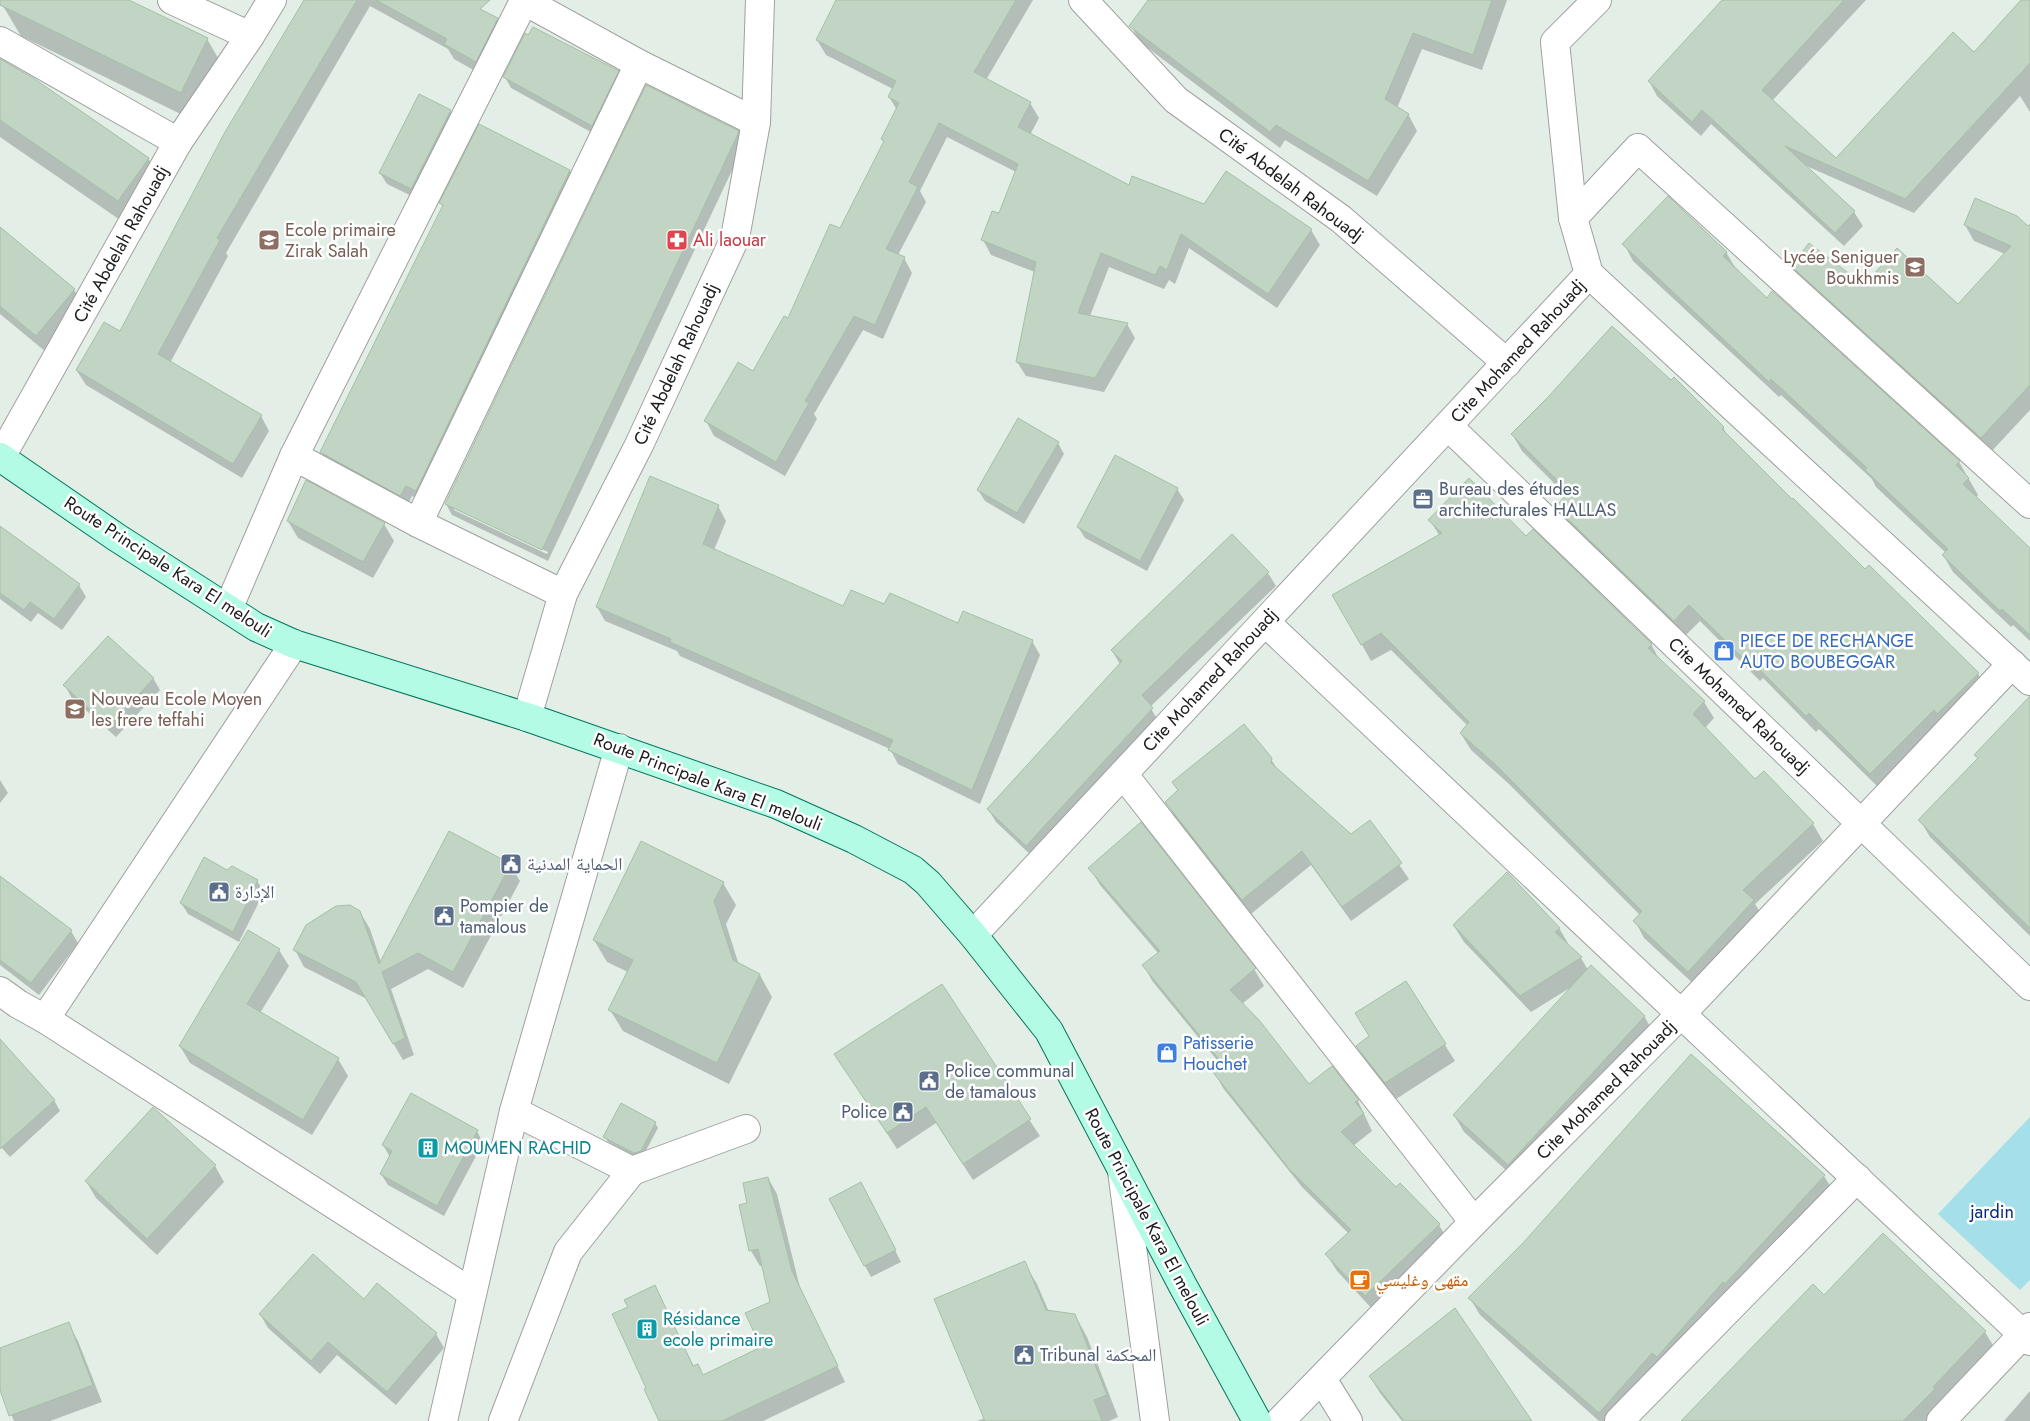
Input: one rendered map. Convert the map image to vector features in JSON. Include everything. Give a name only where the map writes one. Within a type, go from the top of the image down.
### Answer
[{"type":"main road","name":"Route Principale Kara El melouli","points":[[0,457],[116,537],[256,627],[294,644],[527,716],[776,804],[854,839],[913,870],[928,883],[973,935],[1049,1031],[1176,1273],[1257,1421]]},
{"type":"street","points":[[172,0],[250,36]]},
{"type":"street","name":"Cité Abdelah Rahouadj","points":[[0,457],[178,142],[250,36],[272,0]]},
{"type":"street","points":[[228,609],[294,456],[524,0],[639,64],[756,122]]},
{"type":"street","name":"Cité Abdelah Rahouadj","points":[[527,716],[563,594],[638,445],[735,238],[756,122],[760,0]]},
{"type":"street","points":[[1590,274],[1573,218],[1555,42],[1597,0]]},
{"type":"street","name":"Cité Abdelah Rahouadj","points":[[1096,5],[1176,100],[1341,219],[1507,363]]},
{"type":"street","points":[[0,41],[178,142]]},
{"type":"street","points":[[418,523],[639,64]]},
{"type":"street","points":[[1573,218],[1638,148],[2030,504]]},
{"type":"street","name":"Cite Mohamed Rahouadj","points":[[973,935],[1590,274],[2021,672]]},
{"type":"street","name":"Cite Mohamed Rahouadj","points":[[1448,426],[2030,986]]},
{"type":"street","points":[[294,456],[418,523],[563,594]]},
{"type":"street","points":[[1264,622],[1681,1014],[1861,824],[2021,672]]},
{"type":"street","points":[[45,1019],[294,644]]},
{"type":"street","points":[[443,1421],[514,1112],[619,748]]},
{"type":"street","points":[[1122,774],[1474,1222]]},
{"type":"street","points":[[0,990],[18,1004],[45,1019],[472,1293]]},
{"type":"street","name":"Cite Mohamed Rahouadj","points":[[1280,1421],[1681,1014],[2028,1334]]},
{"type":"street","points":[[514,1112],[632,1171]]},
{"type":"street","points":[[503,1421],[568,1252],[632,1171],[746,1129]]},
{"type":"street","points":[[1122,1169],[1155,1421]]},
{"type":"street","points":[[1619,1421],[1857,1178]]},
{"type":"street","points":[[1139,1300],[1148,1266],[1155,1258],[1162,1259],[1176,1273]]},
{"type":"street","points":[[1941,1421],[2028,1334]]},
{"type":"street","points":[[1322,1379],[1348,1421]]},
{"type":"green space","name":"jardin","points":[[2030,1117],[2030,1280],[2020,1290],[1938,1214]]},
{"type":"building","points":[[0,0],[129,0],[208,38],[181,93],[0,5]]},
{"type":"building","points":[[304,0],[357,0],[217,238],[220,240],[158,354],[262,415],[233,464],[76,370],[104,322],[120,331],[225,132]]},
{"type":"building","points":[[376,0],[490,0],[480,9],[498,18],[476,62],[444,44],[447,39]]},
{"type":"building","points":[[836,0],[1016,0],[974,72],[1031,102],[1018,127],[1129,185],[1132,176],[1204,204],[1226,171],[1312,229],[1268,294],[1181,234],[1167,270],[1160,266],[1155,275],[1101,253],[1078,313],[1128,323],[1095,378],[1016,362],[1036,262],[981,240],[992,211],[999,213],[1018,164],[939,123],[909,182],[918,187],[886,249],[905,257],[875,325],[854,316],[805,401],[809,403],[776,462],[704,421],[738,362],[753,371],[784,316],[788,318],[830,224],[840,228],[884,141],[881,139],[899,103],[888,97],[896,81],[816,40]]},
{"type":"building","points":[[1148,0],[1492,0],[1473,55],[1413,33],[1385,99],[1409,114],[1368,181],[1276,125],[1270,132],[1129,26]]},
{"type":"building","points":[[1722,0],[1844,0],[1762,90],[1836,158],[1953,32],[1974,52],[2021,0],[2030,0],[2030,63],[1905,199],[1785,146],[1855,211],[1835,233],[1702,110],[1692,122],[1648,81]]},
{"type":"building","points":[[533,27],[619,71],[592,126],[503,77],[525,33],[528,35]]},
{"type":"building","points":[[0,59],[33,78],[149,158],[118,201],[0,120]]},
{"type":"building","points":[[646,85],[739,131],[542,550],[445,504]]},
{"type":"building","points":[[419,94],[451,110],[411,189],[379,173]]},
{"type":"building","points":[[479,124],[570,170],[416,491],[406,486],[400,496],[320,452],[443,205],[439,203]]},
{"type":"building","points":[[1668,196],[1727,252],[1723,256],[1767,298],[1772,291],[1960,461],[1956,465],[1969,478],[1963,484],[2030,548],[2030,635],[2002,609],[2000,611],[1942,555],[1948,549],[1865,470],[1867,468],[1771,379],[1769,382],[1622,244]]},
{"type":"building","points":[[1975,198],[2017,216],[2028,226],[2030,224],[2030,385],[1981,438],[1791,266],[1809,243],[1864,285],[1897,248],[1958,304],[2011,246],[1964,225]]},
{"type":"building","points":[[0,227],[75,289],[36,336],[0,306]]},
{"type":"building","points":[[1612,326],[1671,380],[1674,377],[1724,427],[1722,429],[1792,499],[1865,569],[1869,565],[1979,673],[1937,714],[1934,710],[1870,774],[1809,713],[1806,716],[1752,662],[1750,665],[1689,605],[1674,621],[1555,507],[1569,492],[1511,434],[1549,396]]},
{"type":"building","points":[[1018,418],[1059,442],[1017,513],[977,490]]},
{"type":"building","points":[[1115,455],[1178,488],[1140,561],[1077,527]]},
{"type":"building","points":[[650,476],[719,505],[703,544],[843,606],[851,590],[884,604],[890,593],[958,623],[963,611],[1033,640],[972,790],[888,750],[893,740],[670,642],[671,639],[596,607]]},
{"type":"building","points":[[1469,478],[1526,536],[1533,529],[1652,644],[1648,648],[1705,701],[1693,714],[1755,779],[1764,771],[1814,823],[1743,890],[1754,900],[1688,972],[1633,921],[1642,911],[1498,767],[1460,733],[1469,722],[1381,633],[1361,645],[1332,595],[1442,533],[1428,520]]},
{"type":"building","points":[[306,480],[385,523],[363,562],[287,521]]},
{"type":"building","points":[[0,526],[80,584],[54,619],[30,602],[24,610],[0,593]]},
{"type":"building","points":[[1232,534],[1269,572],[1142,695],[1153,708],[1026,846],[987,809],[1122,661],[1111,650]]},
{"type":"building","points":[[108,636],[154,678],[109,727],[63,685]]},
{"type":"building","points":[[2030,696],[2030,928],[1918,820],[1978,758],[1974,755]]},
{"type":"building","points":[[1244,724],[1272,758],[1271,763],[1351,834],[1370,820],[1402,863],[1342,907],[1302,851],[1242,900],[1165,802],[1178,790],[1172,782]]},
{"type":"building","points":[[1141,822],[1256,968],[1230,990],[1259,1020],[1309,1084],[1332,1066],[1359,1100],[1355,1102],[1364,1113],[1341,1132],[1396,1187],[1400,1183],[1440,1224],[1365,1296],[1325,1254],[1351,1230],[1290,1170],[1212,1071],[1222,1063],[1142,965],[1160,951],[1088,868]]},
{"type":"building","name":"Pompier de tamalous","points":[[449,831],[511,864],[453,972],[418,953],[382,972],[405,1038],[393,1044],[356,982],[293,950],[306,925],[336,906],[350,905],[360,911],[379,964]]},
{"type":"building","points":[[641,841],[724,882],[714,901],[733,960],[760,974],[717,1063],[608,1010],[633,960],[593,940]]},
{"type":"building","name":"الإدارة","points":[[204,857],[227,870],[232,866],[258,880],[233,932],[180,903]]},
{"type":"building","points":[[1507,872],[1560,928],[1555,932],[1582,957],[1520,996],[1453,925]]},
{"type":"building","points":[[0,876],[72,930],[31,983],[0,960]]},
{"type":"building","points":[[248,930],[280,949],[247,1004],[339,1058],[303,1120],[179,1046]]},
{"type":"building","points":[[1591,965],[1645,1016],[1508,1165],[1453,1115]]},
{"type":"building","points":[[1406,981],[1446,1044],[1385,1083],[1356,1046],[1369,1036],[1355,1013]]},
{"type":"building","name":"Police communal de tamalous","points":[[942,984],[1031,1119],[963,1164],[926,1107],[887,1133],[834,1054]]},
{"type":"building","points":[[0,1039],[55,1100],[0,1149]]},
{"type":"building","points":[[1691,1054],[1825,1175],[1725,1284],[1723,1282],[1657,1357],[1652,1353],[1599,1413],[1468,1298],[1523,1243]]},
{"type":"building","name":"MOUMEN RACHID","points":[[411,1093],[478,1130],[437,1206],[380,1174],[392,1151],[382,1145]]},
{"type":"building","points":[[621,1103],[656,1122],[641,1151],[634,1153],[603,1137]]},
{"type":"building","points":[[153,1107],[216,1165],[147,1239],[85,1181]]},
{"type":"building","points":[[768,1177],[792,1271],[838,1366],[722,1421],[659,1421],[612,1314],[628,1307],[624,1300],[655,1285],[693,1366],[698,1364],[703,1375],[761,1347],[745,1313],[770,1302],[758,1249],[749,1251],[739,1205],[747,1203],[743,1183]]},
{"type":"building","points":[[861,1182],[896,1250],[864,1266],[829,1199]]},
{"type":"building","points":[[1883,1233],[1986,1331],[1933,1387],[1935,1389],[1903,1421],[1681,1421],[1813,1284],[1824,1295]]},
{"type":"building","points":[[313,1254],[364,1299],[377,1283],[437,1333],[387,1392],[328,1342],[311,1361],[259,1314]]},
{"type":"building","name":"Tribunal المحكمة","points":[[1025,1261],[1046,1310],[1075,1314],[1107,1395],[1094,1400],[1102,1421],[985,1421],[934,1299]]},
{"type":"building","points":[[1455,1308],[1532,1421],[1404,1421],[1369,1376]]},
{"type":"building","points":[[69,1322],[93,1385],[9,1416],[0,1390],[0,1348]]},
{"type":"place","name":"Ecole primaire Zirak Salah","points":[[269,240]]},
{"type":"place","name":"Ali laouar","points":[[677,240]]},
{"type":"place","name":"Lycée Seniguer Boukhmis","points":[[1915,267]]},
{"type":"place","name":"Bureau des études architecturales HALLAS","points":[[1423,499]]},
{"type":"place","name":"PIECE DE RECHANGE AUTO BOUBEGGAR","points":[[1724,651]]},
{"type":"place","name":"Nouveau Ecole Moyen les frere teffahi","points":[[75,709]]},
{"type":"place","name":"الحماية المدنية","points":[[511,864]]},
{"type":"place","name":"الإدارة","points":[[219,892]]},
{"type":"place","name":"Pompier de tamalous","points":[[444,916]]},
{"type":"place","name":"Patisserie Houchet","points":[[1167,1053]]},
{"type":"place","name":"Police communal de tamalous","points":[[929,1081]]},
{"type":"place","name":"Police","points":[[903,1112]]},
{"type":"place","name":"MOUMEN RACHID","points":[[428,1148]]},
{"type":"place","name":"مقهى وغليسي","points":[[1360,1280]]},
{"type":"place","name":"Résidance ecole primaire","points":[[647,1329]]},
{"type":"place","name":"Tribunal المحكمة","points":[[1024,1355]]}]
